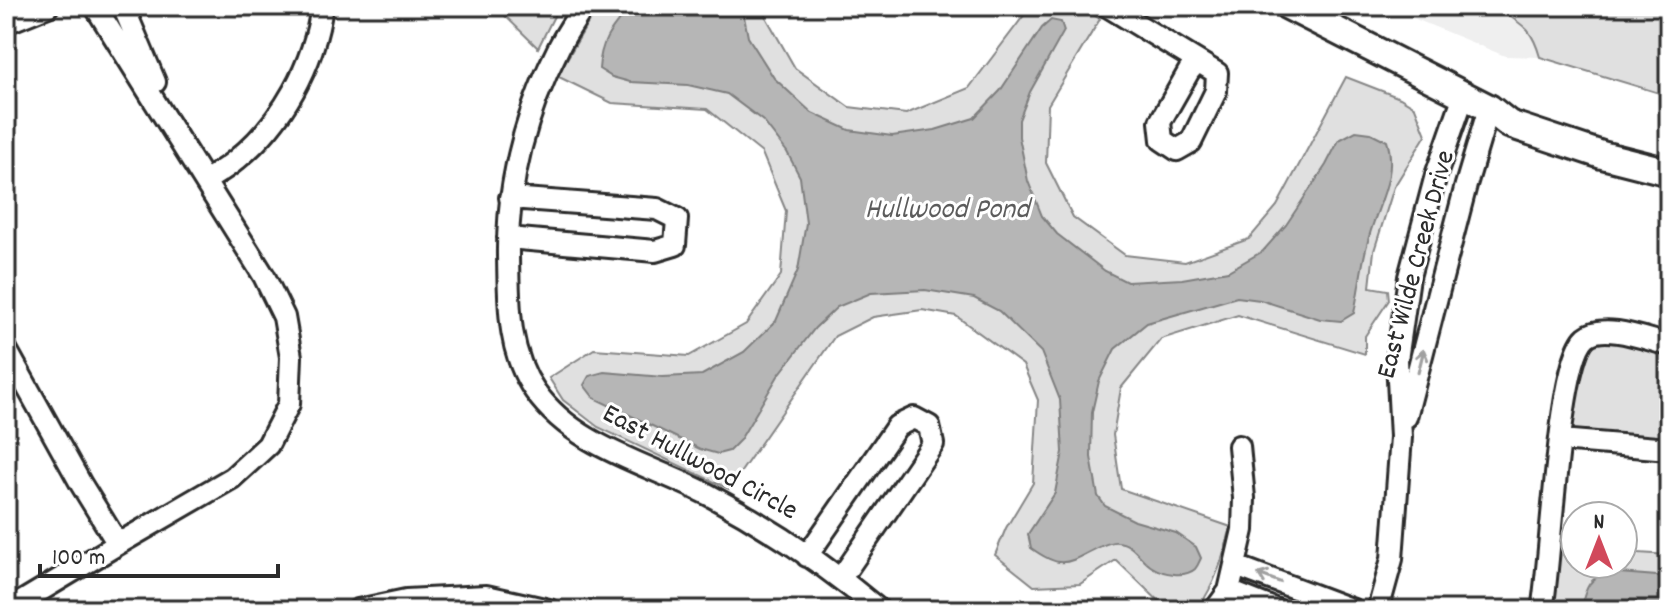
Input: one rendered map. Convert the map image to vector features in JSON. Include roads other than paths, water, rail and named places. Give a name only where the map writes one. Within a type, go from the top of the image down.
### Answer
[{"type":"main road","points":[[1288,6],[1489,108],[1509,124],[1602,155],[1669,172]]},
{"type":"main road","points":[[1489,108],[1514,109],[1608,142],[1669,158]]},
{"type":"street","points":[[6,23],[48,6]]},
{"type":"street","points":[[8,610],[232,478],[268,445],[289,404],[291,357],[284,317],[264,276],[95,6]]},
{"type":"street","points":[[123,6],[179,138]]},
{"type":"street","points":[[205,181],[236,160],[264,133],[288,101],[309,62],[322,6]]},
{"type":"street","name":"East Hullwood Circle","points":[[584,6],[560,45],[540,88],[519,149],[510,198],[508,238],[509,315],[518,358],[535,391],[563,422],[602,446],[707,494],[761,525],[841,578],[879,610]]},
{"type":"street","points":[[1107,6],[1217,73],[1216,91],[1191,142],[1177,150],[1162,140],[1160,122],[1197,62]]},
{"type":"street","name":"East Wilde Creek Drive","points":[[1378,610],[1392,559],[1401,437],[1397,360],[1409,277],[1436,175],[1464,95]]},
{"type":"street","name":"East Wilde Creek Drive","points":[[1401,437],[1462,199],[1489,108]]},
{"type":"street","points":[[508,238],[655,251],[675,245],[677,219],[657,209],[510,198]]},
{"type":"street","points":[[1542,610],[1560,440],[1576,352],[1586,337],[1600,332],[1614,331],[1669,345]]},
{"type":"street","points":[[6,349],[118,544]]},
{"type":"street","points":[[807,556],[897,426],[914,418],[929,426],[933,444],[841,578]]},
{"type":"street","points":[[1560,440],[1669,449]]},
{"type":"street","points":[[1215,610],[1229,591],[1243,530],[1244,498],[1239,446]]},
{"type":"street","points":[[1236,566],[1353,610]]},
{"type":"street","points":[[1229,591],[1277,610]]},
{"type":"street","points":[[358,610],[406,600],[486,596],[549,610]]},
{"type":"water","name":"Hullwood Pond","points":[[631,6],[742,6],[748,37],[774,78],[812,113],[849,130],[892,136],[935,130],[974,118],[1000,91],[1042,28],[1051,20],[1061,22],[1064,31],[1030,92],[1019,120],[1019,137],[1028,181],[1042,216],[1057,234],[1105,271],[1127,282],[1182,279],[1228,271],[1263,251],[1286,225],[1339,140],[1356,131],[1371,133],[1387,141],[1390,154],[1388,180],[1370,232],[1354,313],[1341,321],[1320,319],[1260,300],[1237,297],[1147,323],[1115,349],[1099,381],[1092,412],[1091,457],[1098,496],[1105,506],[1135,521],[1176,533],[1196,547],[1201,558],[1195,569],[1180,574],[1162,572],[1148,564],[1128,545],[1117,542],[1065,562],[1051,560],[1031,548],[1028,534],[1055,493],[1063,452],[1060,400],[1041,352],[999,311],[974,298],[925,290],[871,293],[837,307],[815,328],[778,376],[740,440],[729,451],[718,454],[700,449],[594,398],[584,385],[589,376],[604,372],[663,377],[702,375],[744,352],[776,321],[798,270],[806,223],[800,177],[787,152],[763,121],[727,94],[688,85],[630,82],[599,69],[605,42]]},
{"type":"water","points":[[1639,575],[1669,577],[1669,610],[1580,610],[1591,582],[1639,580]]}]
